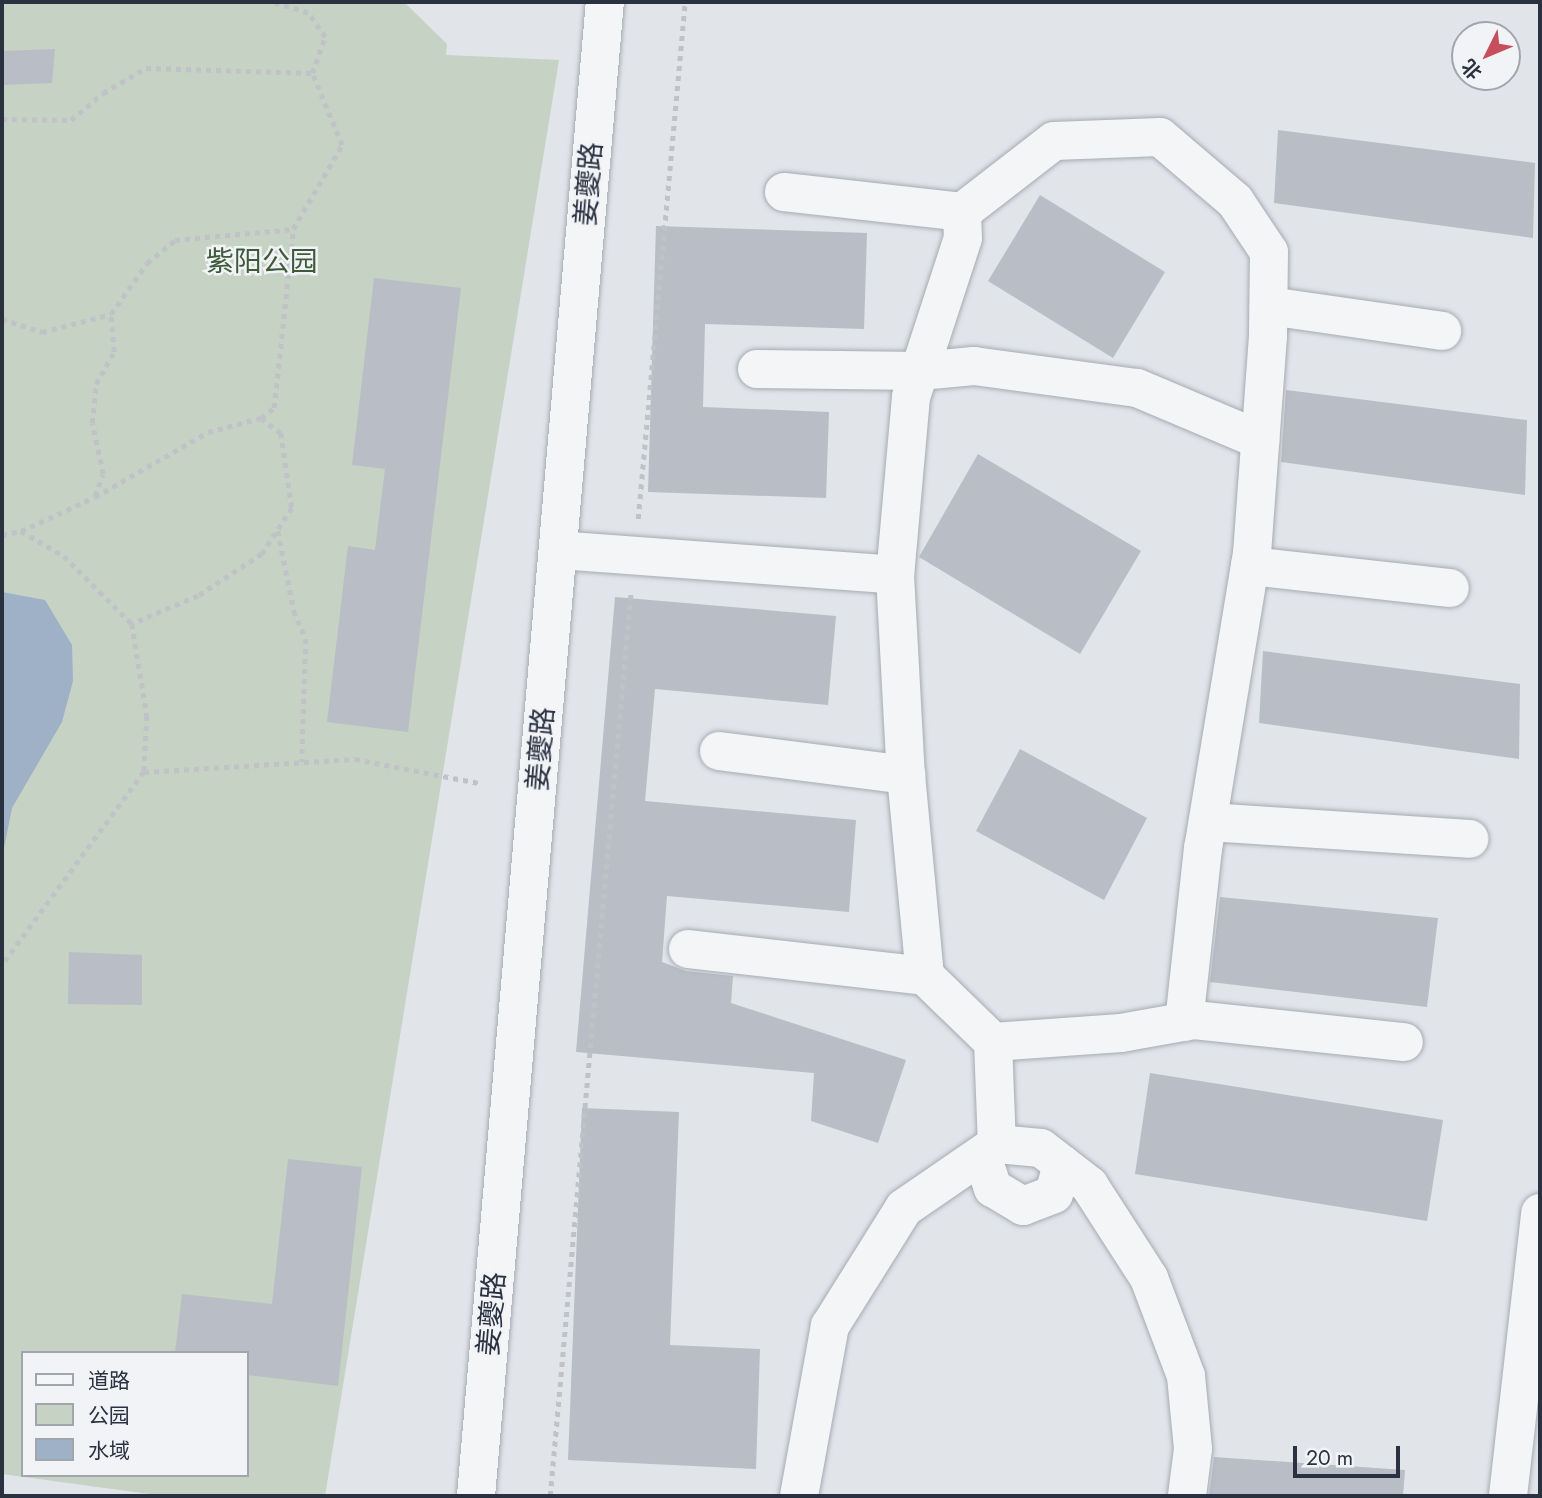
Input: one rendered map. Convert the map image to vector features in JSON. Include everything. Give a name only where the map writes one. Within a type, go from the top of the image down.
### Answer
[{"type":"street","name":"姜夔路","points":[[476,1496],[605,2]]},
{"type":"street","points":[[784,192],[962,212],[1054,141],[1160,137],[1235,201],[1269,252],[1269,306],[1250,566],[1208,822],[1184,1022]]},
{"type":"street","points":[[925,976],[906,775],[895,575],[911,397],[963,238],[962,212]]},
{"type":"street","points":[[1269,306],[1442,331]]},
{"type":"street","points":[[757,369],[920,371],[974,366],[1137,388],[1260,440]]},
{"type":"street","points":[[558,550],[895,575]]},
{"type":"street","points":[[1250,566],[1450,588]]},
{"type":"street","points":[[719,751],[906,775]]},
{"type":"street","points":[[1208,822],[1469,839]]},
{"type":"street","points":[[688,949],[925,976],[993,1042],[990,1149],[993,1188],[1023,1206],[1055,1194],[1062,1164]]},
{"type":"street","points":[[993,1042],[1121,1033],[1184,1022],[1404,1042]]},
{"type":"street","points":[[799,1496],[830,1326],[904,1208],[990,1149],[1041,1148],[1089,1185],[1149,1279],[1186,1376],[1194,1449],[1187,1496]]},
{"type":"street","points":[[1508,1496],[1540,1213]]},
{"type":"path","points":[[2,535],[20,531],[95,497],[208,432],[261,418],[274,408],[293,229],[342,145],[312,73],[325,37],[308,13],[271,2]]},
{"type":"path","points":[[550,1496],[685,2]]},
{"type":"path","points":[[2,119],[71,120],[103,93],[146,68],[312,73]]},
{"type":"path","points":[[95,497],[103,474],[92,423],[96,384],[114,352],[111,314],[146,262],[175,240],[293,229]]},
{"type":"path","points":[[2,318],[42,332],[111,314]]},
{"type":"path","points":[[132,624],[198,596],[262,554],[292,508],[281,432],[261,418]]},
{"type":"path","points":[[278,530],[294,611],[306,639],[302,762]]},
{"type":"path","points":[[2,965],[144,772],[147,716],[132,624],[64,556],[20,531]]},
{"type":"path","points":[[144,772],[355,760],[479,783]]},
{"type":"green space","name":"紫阳公园","points":[[2,2],[404,2],[447,44],[446,55],[559,60],[325,1496],[164,1496],[24,1477],[248,1477],[248,1351],[21,1351],[21,1477],[2,1474]]},
{"type":"water","points":[[2,592],[45,600],[72,645],[73,681],[62,722],[12,808],[2,858]]},
{"type":"building","points":[[55,49],[52,83],[2,85],[2,51]]},
{"type":"building","points":[[1278,130],[1535,163],[1533,238],[1274,203]]},
{"type":"building","points":[[1040,195],[1165,272],[1113,358],[988,281]]},
{"type":"building","points":[[656,226],[867,233],[864,329],[705,324],[703,407],[829,412],[826,498],[648,492]]},
{"type":"building","points":[[374,278],[461,288],[408,732],[327,722],[348,546],[375,550],[385,469],[352,465]]},
{"type":"building","points":[[1286,390],[1527,420],[1525,495],[1281,462]]},
{"type":"building","points":[[978,454],[1141,551],[1080,654],[919,557]]},
{"type":"building","points":[[615,597],[836,616],[828,705],[655,689],[645,801],[856,820],[849,912],[667,896],[662,962],[686,971],[733,976],[731,1003],[906,1060],[878,1143],[811,1121],[814,1073],[576,1052]]},
{"type":"building","points":[[1263,651],[1520,684],[1519,759],[1259,723]]},
{"type":"building","points":[[1020,749],[1147,818],[1104,900],[976,831]]},
{"type":"building","points":[[1220,897],[1438,918],[1427,1007],[1210,982]]},
{"type":"building","points":[[69,952],[142,955],[142,1005],[68,1004]]},
{"type":"building","points":[[1150,1073],[1443,1120],[1427,1221],[1135,1174]]},
{"type":"building","points":[[582,1108],[679,1112],[670,1345],[760,1349],[756,1469],[568,1460]]},
{"type":"building","points":[[288,1159],[362,1167],[338,1386],[248,1375],[248,1351],[175,1351],[182,1294],[272,1304]]},
{"type":"building","points":[[1214,1457],[1405,1470],[1403,1496],[1209,1496]]}]
